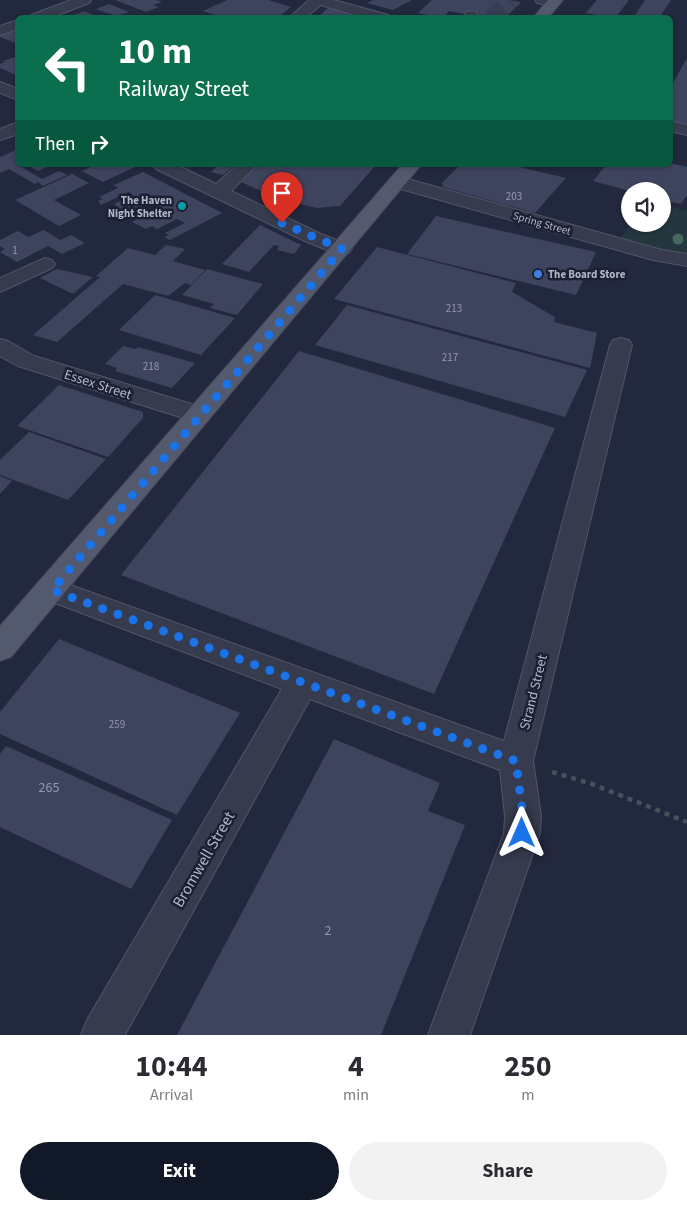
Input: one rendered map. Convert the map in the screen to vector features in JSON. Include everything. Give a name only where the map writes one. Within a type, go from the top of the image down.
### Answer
[{"type":"main road","points":[[542,15],[551,1]]},
{"type":"main road","points":[[0,648],[52,590],[199,414],[405,174]]},
{"type":"street","points":[[44,15],[84,0]]},
{"type":"street","points":[[300,15],[318,0],[372,15]]},
{"type":"street","points":[[0,31],[15,25]]},
{"type":"street","points":[[0,87],[15,94]]},
{"type":"street","points":[[673,127],[687,130]]},
{"type":"street","points":[[0,135],[15,128]]},
{"type":"street","points":[[166,167],[314,238],[342,249]]},
{"type":"street","points":[[218,192],[246,167]]},
{"type":"street","name":"Spring Street","points":[[405,174],[660,256],[687,260]]},
{"type":"street","points":[[0,286],[45,264]]},
{"type":"street","name":"Strand Street","points":[[449,1035],[522,833],[523,816],[516,761],[621,345]]},
{"type":"street","name":"Essex Street","points":[[0,346],[26,361],[199,414]]},
{"type":"street","points":[[52,590],[516,761]]},
{"type":"street","name":"Bromwell Street","points":[[102,1035],[303,682]]},
{"type":"path","points":[[592,784],[687,822]]},
{"type":"shaded area","points":[[671,207],[687,211],[687,253],[681,255],[620,239],[625,232],[671,232]]},
{"type":"building","points":[[115,0],[157,0],[162,2],[153,5],[159,7],[146,12]]},
{"type":"building","points":[[227,0],[268,0],[291,7],[281,15],[215,15],[203,11]]},
{"type":"building","points":[[373,0],[412,0],[393,10],[367,3]]},
{"type":"building","points":[[432,0],[509,0],[521,2],[508,15],[468,15],[449,11],[446,15],[418,13]]},
{"type":"building","points":[[597,0],[629,0],[617,15],[586,13]]},
{"type":"building","points":[[645,0],[671,0],[661,15],[635,15]]},
{"type":"building","points":[[109,4],[129,12],[113,15],[96,9]]},
{"type":"building","points":[[328,8],[353,15],[320,15]]},
{"type":"building","points":[[84,11],[93,15],[73,15]]},
{"type":"building","points":[[15,31],[15,43],[0,37]]},
{"type":"building","points":[[15,57],[15,75],[0,68],[0,64],[5,62],[3,61]]},
{"type":"building","points":[[687,58],[687,125],[673,123],[673,83]]},
{"type":"building","points":[[15,150],[15,167],[21,167],[42,179],[59,171],[67,175],[43,186],[38,182],[35,184],[9,169],[0,173],[0,157]]},
{"type":"building","points":[[673,164],[687,167],[687,195],[681,204],[671,202],[671,182],[621,182],[621,189],[593,181],[604,167],[673,167]]},
{"type":"building","points":[[31,167],[47,167],[38,171]]},
{"type":"building","points":[[91,167],[135,167],[103,182],[82,171]]},
{"type":"building","points":[[216,167],[232,167],[223,175],[211,172]]},
{"type":"building","points":[[257,167],[374,167],[340,206],[317,208],[279,199],[241,182]]},
{"type":"building","points":[[458,167],[519,167],[566,178],[535,213],[443,187],[442,183]]},
{"type":"building","name":"The Haven Night Shelter","points":[[143,172],[222,213],[170,240],[164,237],[169,235],[165,233],[185,223],[177,219],[157,229],[152,226],[146,229],[132,222],[159,208],[149,203],[129,213],[125,211],[120,213],[113,209],[118,207],[114,204],[133,195],[129,192],[101,205],[98,201],[103,199],[99,197],[118,188],[114,185]]},
{"type":"building","points":[[72,174],[89,183],[54,200],[81,215],[59,226],[15,200]]},
{"type":"building","name":"The Board Store","points":[[436,216],[596,252],[576,295],[407,254]]},
{"type":"building","points":[[260,225],[301,245],[294,254],[277,250],[279,246],[274,245],[249,272],[222,264]]},
{"type":"building","points":[[44,230],[60,240],[71,235],[85,243],[62,254],[48,246],[17,262],[0,252],[5,249],[0,246],[0,240],[18,231],[28,237]]},
{"type":"building","points":[[166,245],[185,249],[173,261],[205,270],[191,285],[185,283],[168,296],[123,284],[57,342],[33,335],[100,277],[96,276],[128,248],[155,255]]},
{"type":"building","points":[[377,247],[516,283],[512,292],[555,317],[554,322],[597,333],[590,368],[334,299]]},
{"type":"building","points":[[57,269],[93,277],[73,294],[40,278]]},
{"type":"building","points":[[207,269],[263,284],[237,315],[210,308],[214,304],[182,295]]},
{"type":"building","points":[[155,295],[235,318],[201,355],[119,330]]},
{"type":"building","points":[[347,305],[587,370],[565,417],[315,345]]},
{"type":"building","points":[[123,346],[135,349],[138,347],[195,363],[172,388],[115,371],[117,368],[105,364]]},
{"type":"building","points":[[299,351],[555,428],[434,694],[121,575]]},
{"type":"building","points":[[59,385],[143,412],[143,418],[108,457],[17,426]]},
{"type":"building","points":[[29,432],[106,459],[68,500],[0,475],[0,460]]},
{"type":"building","points":[[0,476],[12,481],[0,494]]},
{"type":"building","points":[[59,639],[240,713],[177,815],[0,734],[0,712]]},
{"type":"building","points":[[334,739],[440,783],[428,811],[465,825],[381,1035],[177,1035]]},
{"type":"building","points":[[6,746],[172,820],[131,889],[0,827],[0,754]]},
{"type":"tunnel","points":[[494,15],[510,0]]},
{"type":"place","name":"The Haven Night Shelter","points":[[182,206]]},
{"type":"place","name":"The Board Store","points":[[538,274]]},
{"type":"route","points":[[282,223],[342,249],[199,414],[52,590],[516,761],[523,816],[522,833]]}]
